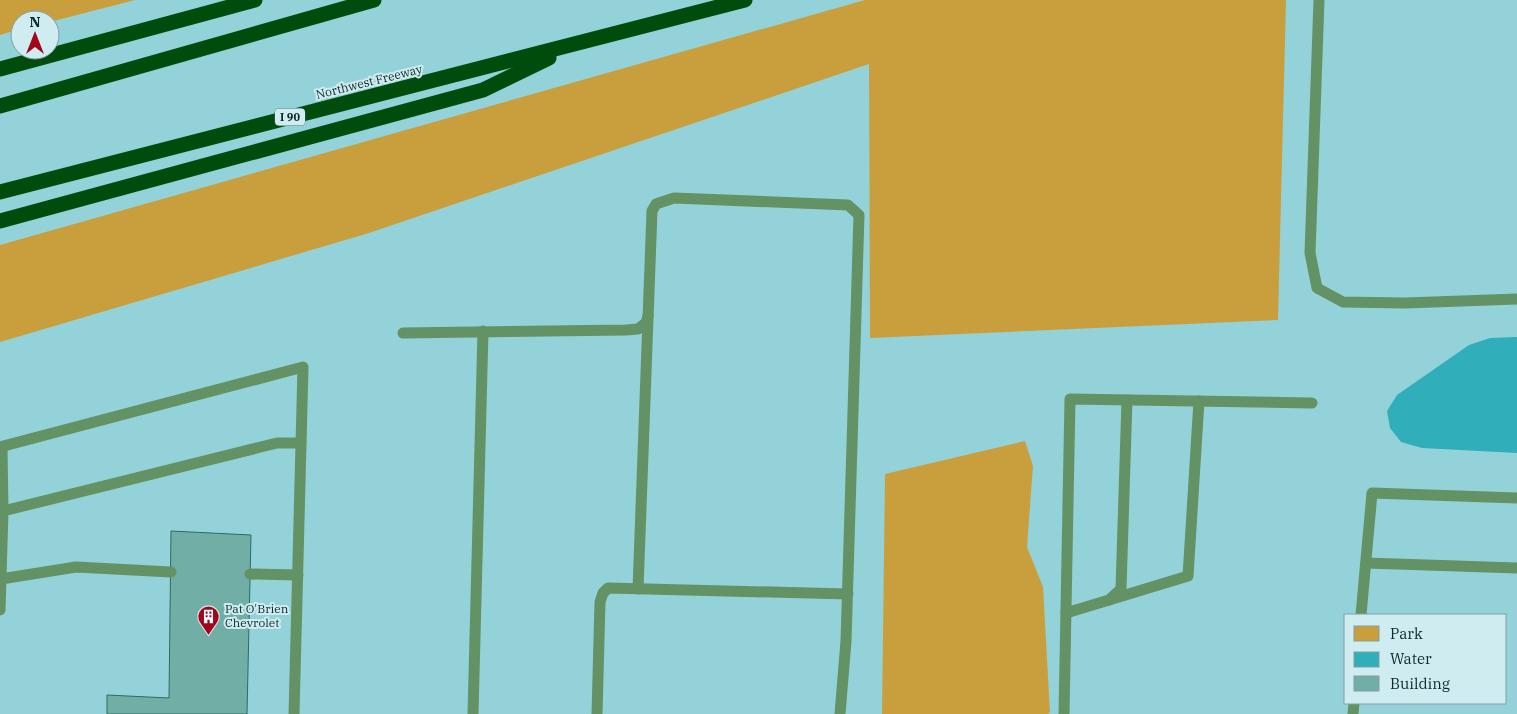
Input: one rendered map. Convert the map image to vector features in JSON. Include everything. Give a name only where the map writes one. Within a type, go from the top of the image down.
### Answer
[{"type":"highway","points":[[0,69],[255,0]]},
{"type":"highway","points":[[0,106],[374,0]]},
{"type":"highway","name":"Northwest Freeway","points":[[0,192],[745,0]]},
{"type":"highway","points":[[0,221],[483,90],[580,43]]},
{"type":"lane","points":[[1319,0],[1310,253],[1317,288],[1343,302],[1517,299]]},
{"type":"lane","points":[[638,589],[650,308],[652,211],[656,204],[674,198],[848,205],[859,215],[848,594],[840,714]]},
{"type":"lane","points":[[403,333],[632,330],[646,323],[650,308]]},
{"type":"lane","points":[[473,714],[483,331]]},
{"type":"lane","points":[[0,610],[1,447],[303,367],[294,714]]},
{"type":"lane","points":[[1064,714],[1070,399],[1312,403]]},
{"type":"lane","points":[[1109,600],[1121,589],[1127,400]]},
{"type":"lane","points":[[1066,613],[1188,576],[1199,401]]},
{"type":"lane","points":[[1,511],[277,443],[301,443]]},
{"type":"lane","points":[[1362,614],[1372,494],[1517,498]]},
{"type":"lane","points":[[1366,563],[1517,568]]},
{"type":"lane","points":[[1,579],[76,567],[171,572]]},
{"type":"lane","points":[[250,574],[298,575]]},
{"type":"lane","points":[[597,714],[600,602],[603,593],[608,588],[848,594]]},
{"type":"green space","points":[[0,0],[135,0],[60,19],[60,10],[10,10],[10,32],[0,35]]},
{"type":"green space","points":[[865,0],[1286,0],[1278,320],[870,338],[869,64],[369,233],[0,342],[0,245]]},
{"type":"green space","points":[[1025,441],[1033,466],[1027,547],[1043,587],[1050,712],[1048,714],[882,714],[885,474]]},
{"type":"water","points":[[1517,337],[1517,453],[1422,448],[1401,442],[1390,428],[1387,411],[1397,395],[1469,345],[1490,338]]},
{"type":"building","name":"Pat O'Brien Chevrolet","points":[[171,531],[251,535],[247,714],[107,714],[107,695],[169,698]]},
{"type":"place","name":"Pat O'Brien Chevrolet","points":[[209,635]]}]
